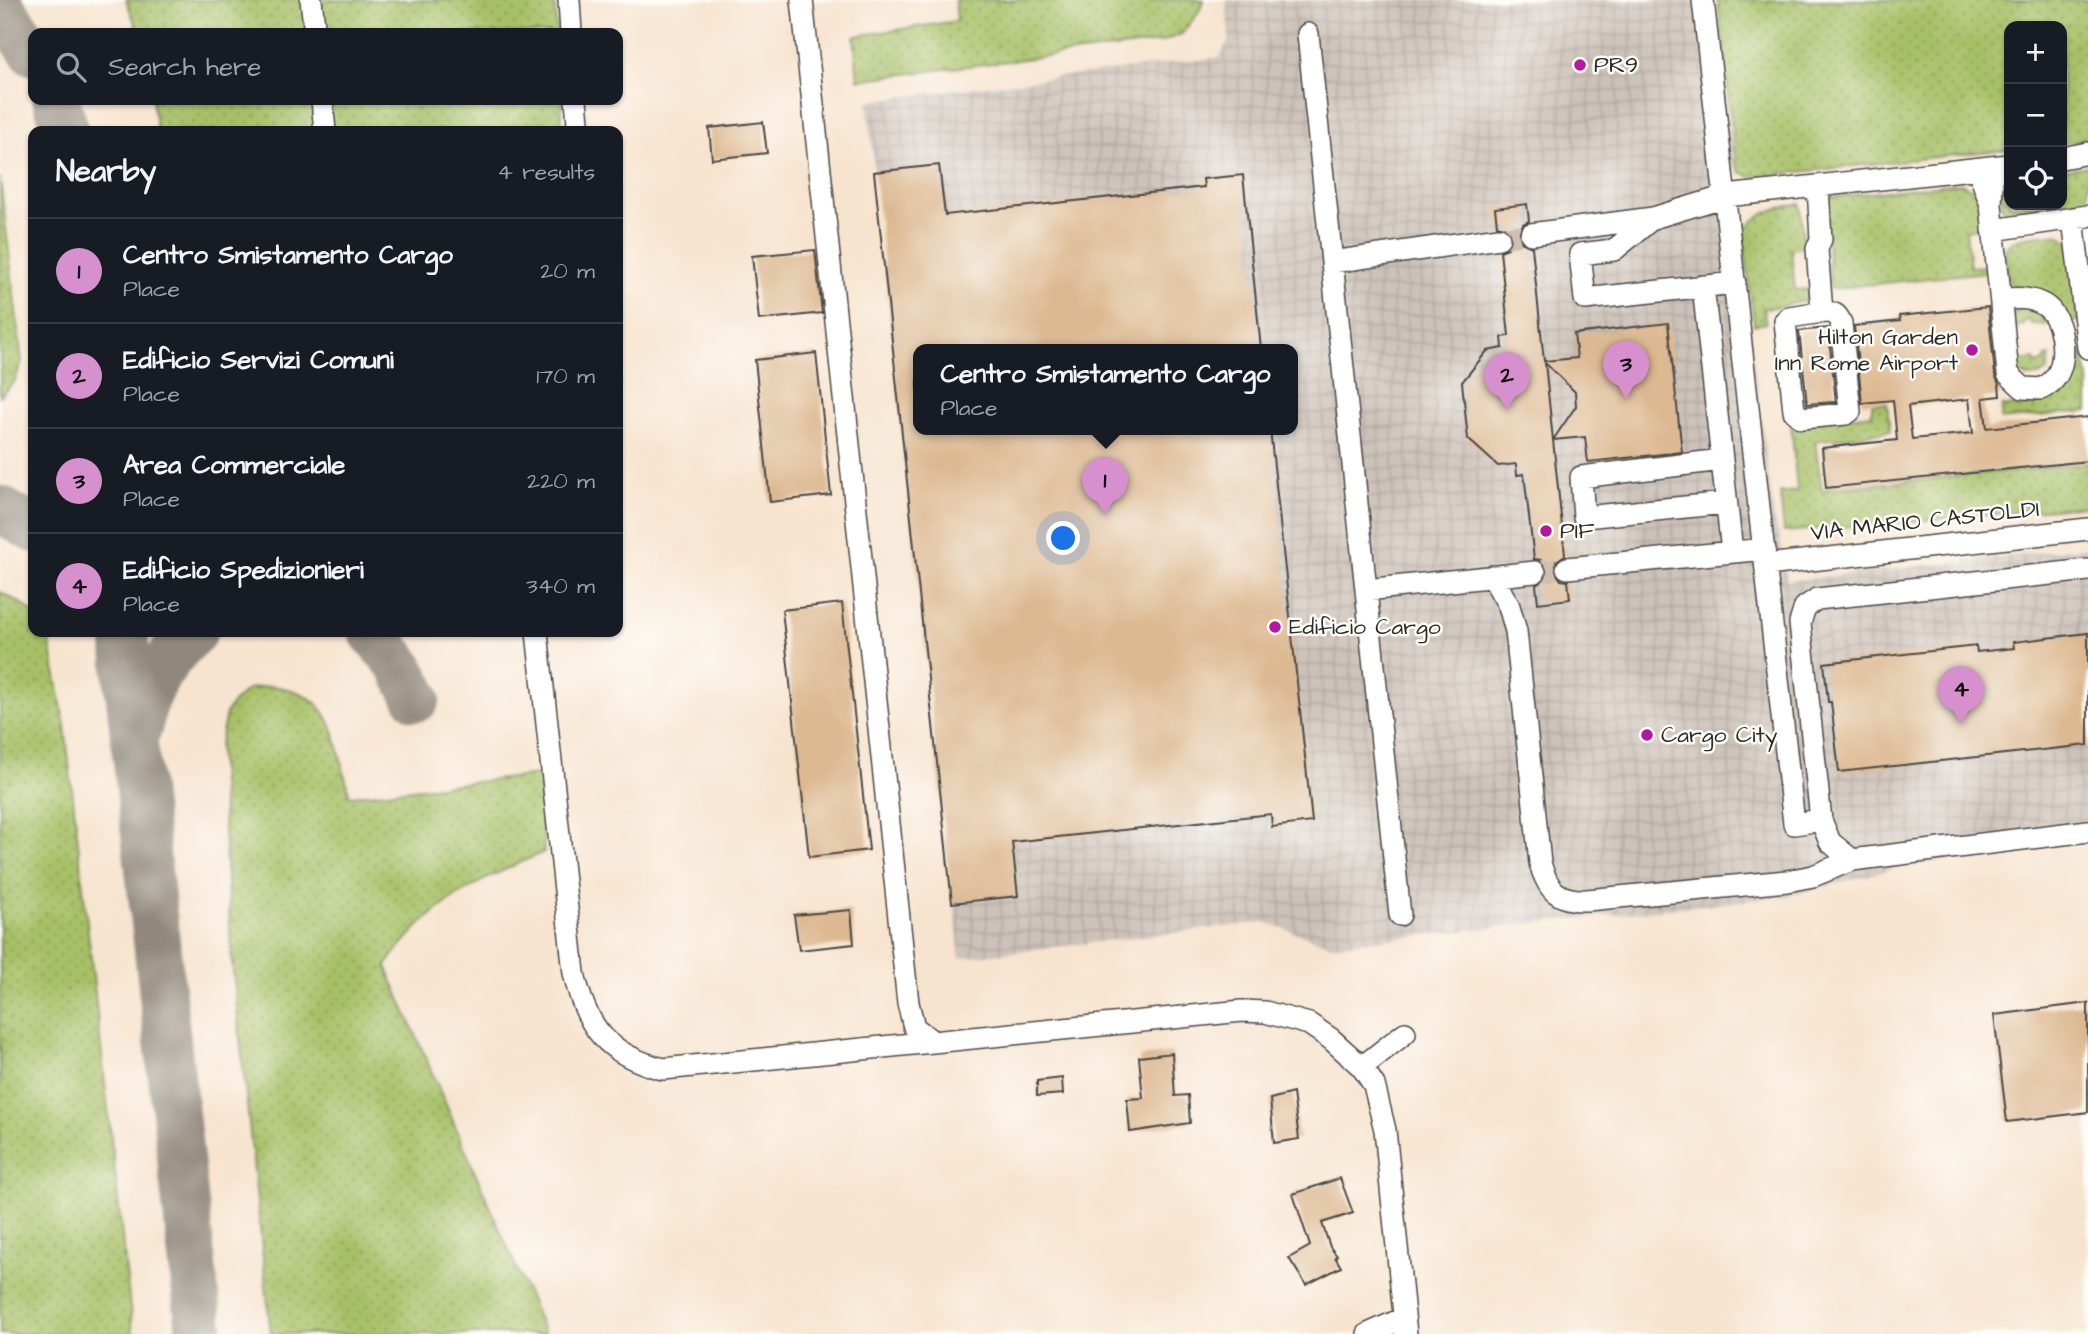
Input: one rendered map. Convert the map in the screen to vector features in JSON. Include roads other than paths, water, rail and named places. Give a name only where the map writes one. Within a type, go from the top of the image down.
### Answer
[{"type":"street","points":[[311,0],[314,28]]},
{"type":"street","points":[[569,0],[571,28]]},
{"type":"street","points":[[802,0],[908,1003],[914,1027],[933,1042]]},
{"type":"street","points":[[1703,0],[1794,824],[1821,820]]},
{"type":"street","points":[[1308,34],[1400,915]]},
{"type":"street","points":[[322,105],[325,126]]},
{"type":"street","points":[[576,105],[577,126]]},
{"type":"street","points":[[2067,157],[2088,153]]},
{"type":"street","points":[[1531,234],[1653,218],[1726,196],[1993,167],[1991,205],[2001,299]]},
{"type":"street","points":[[1811,187],[1821,239],[1817,249],[1822,312]]},
{"type":"street","points":[[1993,230],[2080,217],[2088,348]]},
{"type":"street","points":[[1653,218],[1614,250],[1580,254],[1585,299],[1735,283]]},
{"type":"street","points":[[1332,262],[1499,238]]},
{"type":"street","points":[[1703,286],[1732,552]]},
{"type":"street","points":[[1822,312],[1832,312],[1838,316],[1841,323],[1850,411],[1846,414],[1802,418],[1794,411],[1785,320],[1822,312]]},
{"type":"street","points":[[1722,460],[1581,477],[1584,517],[1726,503]]},
{"type":"street","name":"VIA MARIO CASTOLDI","points":[[1567,569],[1732,552],[1766,557],[2088,529]]},
{"type":"street","points":[[1852,860],[1830,842],[1821,820],[1800,623],[1805,607],[1817,599],[2088,570]]},
{"type":"street","points":[[1366,590],[1535,572]]},
{"type":"street","points":[[1492,576],[1513,617],[1538,852],[1543,873],[1556,894],[1564,899],[1587,901],[1787,881],[1813,876],[1852,860],[2088,831]]},
{"type":"street","points":[[538,637],[574,973],[584,1012],[601,1037],[629,1058],[663,1069],[1242,1011],[1265,1012],[1309,1024],[1331,1039],[1362,1067],[1374,1085],[1385,1130],[1405,1326],[1368,1334]]},
{"type":"street","points":[[1362,1067],[1405,1033]]},
{"type":"tunnel","points":[[1499,238],[1531,234]]},
{"type":"tunnel","points":[[1535,572],[1567,568]]},
{"type":"place","name":"PR9","points":[[1580,65]]},
{"type":"place","name":"Hilton Garden Inn Rome Airport","points":[[1972,350]]},
{"type":"place","name":"Area Commerciale","points":[[1626,399]]},
{"type":"place","name":"Edificio Servizi Comuni","points":[[1507,410]]},
{"type":"place","name":"Centro Smistamento Cargo","points":[[1105,515]]},
{"type":"place","name":"PIF","points":[[1546,531]]},
{"type":"place","name":"Edificio Cargo","points":[[1275,627]]},
{"type":"place","name":"Edificio Spedizionieri","points":[[1961,724]]},
{"type":"place","name":"Cargo City","points":[[1647,735]]}]
